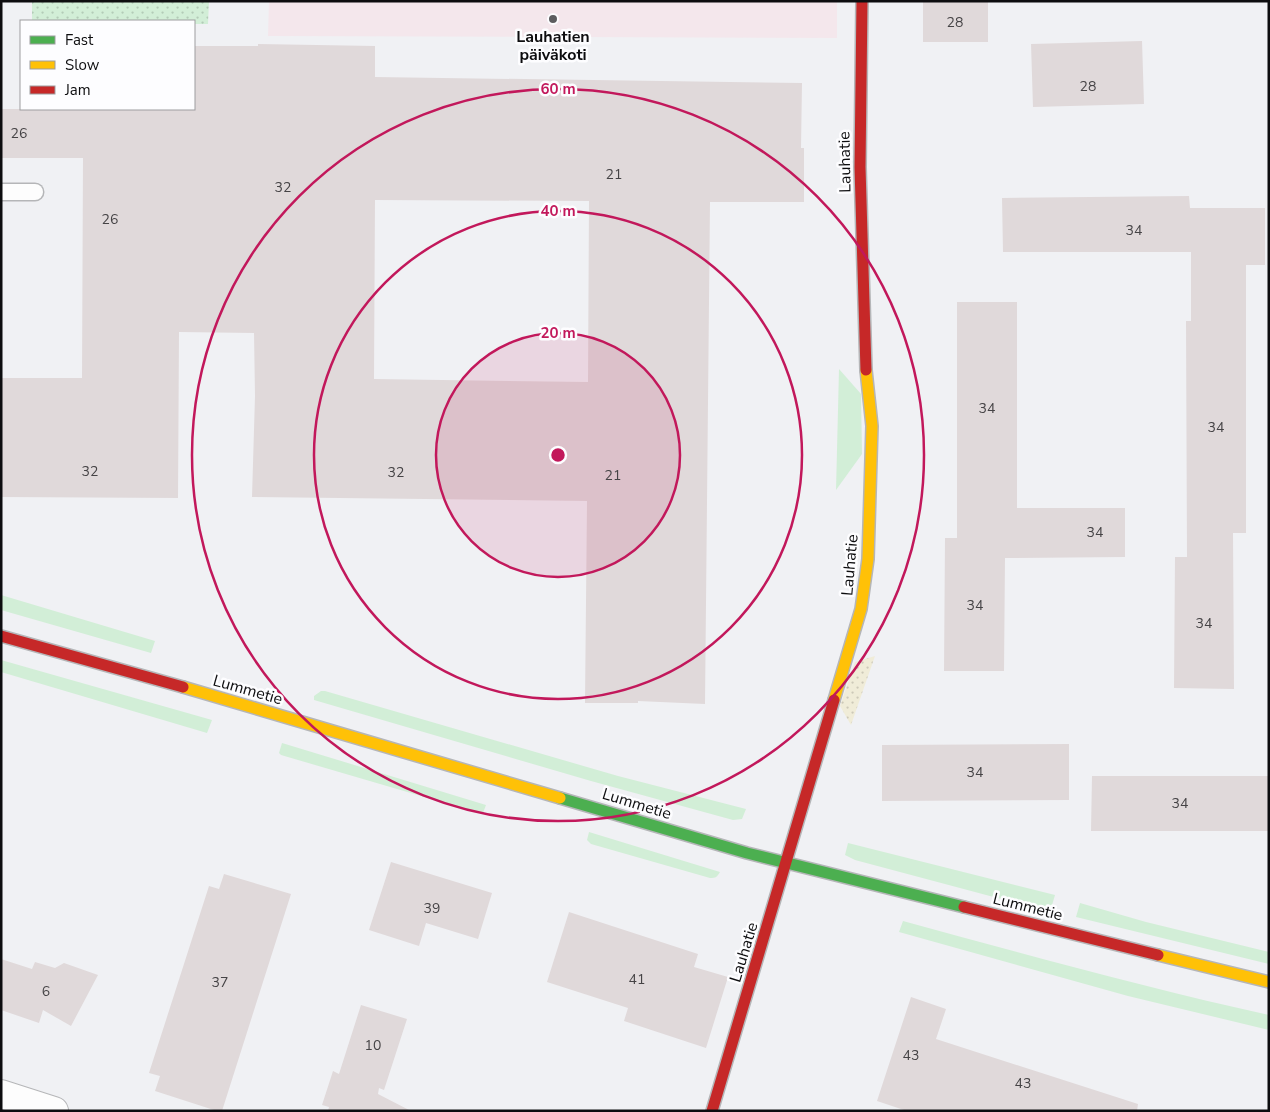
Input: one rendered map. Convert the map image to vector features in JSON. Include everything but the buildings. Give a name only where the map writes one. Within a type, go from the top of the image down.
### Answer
[{"type":"street","name":"Lauhatie","points":[[712,1111],[861,609],[868,559],[872,426],[866,366],[860,167],[862,1]]},
{"type":"street","name":"Lummetie","points":[[1,636],[233,701],[747,853],[1269,982]]},
{"type":"street","points":[[1,1094],[54,1111]]},
{"type":"lane","points":[[1,192],[35,192]]},
{"type":"shaded area","name":"Lauhatien päiväkoti","points":[[269,1],[837,1],[837,38],[268,36]]},
{"type":"green space","points":[[32,1],[209,1],[208,24],[195,24],[195,20],[32,20]]},
{"type":"green space","points":[[839,369],[861,394],[862,454],[836,490]]},
{"type":"green space","points":[[1,595],[155,641],[151,653],[1,610]]},
{"type":"green space","points":[[1,660],[212,720],[207,733],[1,672]]},
{"type":"green space","points":[[321,691],[618,776],[746,809],[742,819],[733,820],[591,781],[314,700],[314,696]]},
{"type":"green space","points":[[282,743],[486,805],[483,813],[479,813],[281,755],[279,753]]},
{"type":"green space","points":[[589,832],[720,872],[716,877],[710,878],[591,844],[587,840]]},
{"type":"green space","points":[[848,843],[1055,895],[1050,912],[855,860],[845,855]]},
{"type":"green space","points":[[1080,903],[1146,922],[1269,952],[1269,964],[1076,917]]},
{"type":"green space","points":[[903,921],[1131,982],[1269,1015],[1269,1030],[1128,996],[899,932]]},
{"type":"sand","points":[[875,656],[851,725],[840,706],[855,662]]},
{"type":"traffic: fast","points":[[560,798],[747,853],[964,907]]},
{"type":"traffic: slow","points":[[834,700],[861,609],[868,559],[872,426],[866,370]]},
{"type":"traffic: slow","points":[[183,687],[560,798]]},
{"type":"traffic: slow","points":[[1158,955],[1269,982]]},
{"type":"traffic: jam","points":[[862,1],[860,167],[866,370]]},
{"type":"traffic: jam","points":[[1,636],[183,687]]},
{"type":"traffic: jam","points":[[712,1111],[834,700]]},
{"type":"traffic: jam","points":[[964,907],[1158,955]]},
{"type":"place","name":"Lauhatien päiväkoti","points":[[553,19]]}]
